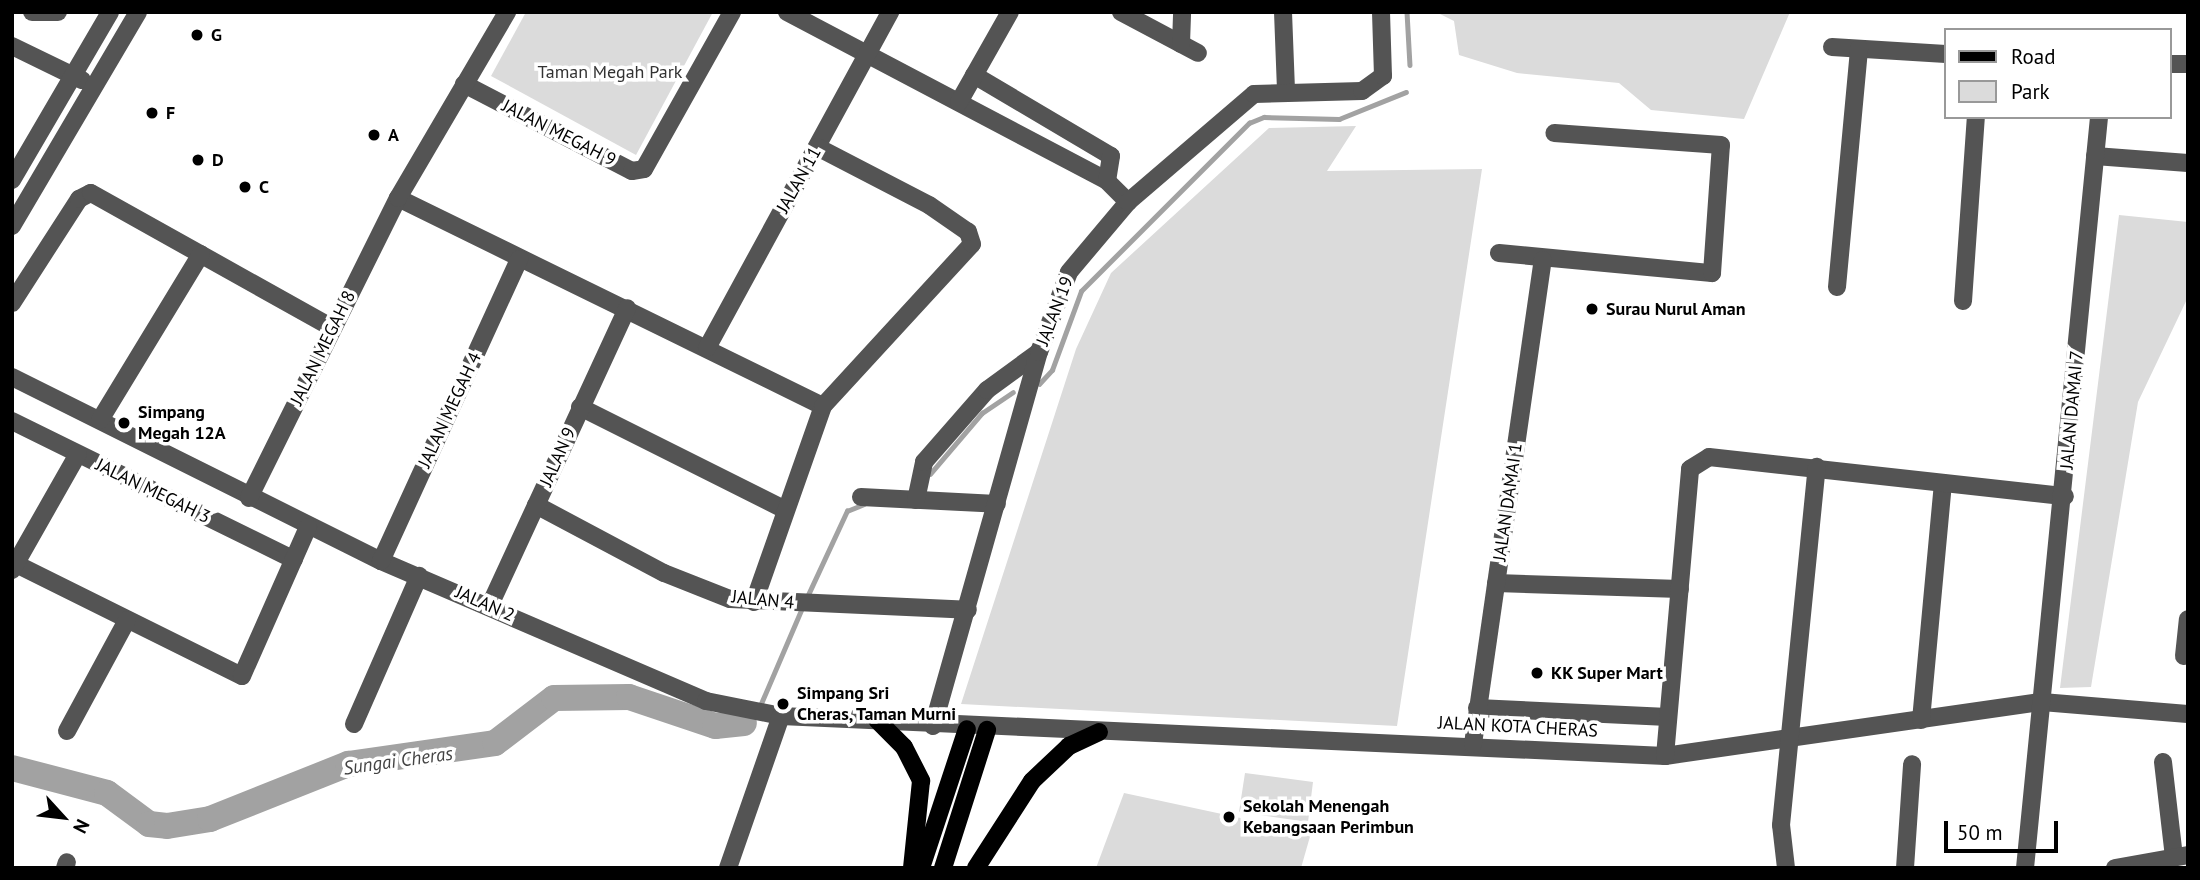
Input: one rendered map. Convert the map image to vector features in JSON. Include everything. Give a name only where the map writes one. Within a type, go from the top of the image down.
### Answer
[{"type":"main road","points":[[877,720],[904,747],[921,781],[912,868]]},
{"type":"main road","points":[[921,868],[967,729]]},
{"type":"main road","points":[[943,868],[987,730]]},
{"type":"main road","points":[[976,868],[1032,781],[1069,746],[1099,732]]},
{"type":"street","points":[[32,12],[58,12]]},
{"type":"street","points":[[12,180],[110,12]]},
{"type":"street","points":[[12,226],[138,12]]},
{"type":"street","name":"JALAN MEGAH 8","points":[[249,498],[398,198],[507,12]]},
{"type":"street","name":"JALAN MEGAH 9","points":[[464,85],[632,170],[644,169],[732,12]]},
{"type":"street","points":[[787,12],[867,57],[959,102],[1107,181],[1128,202]]},
{"type":"street","name":"JALAN 11","points":[[707,348],[890,12]]},
{"type":"street","points":[[959,102],[1010,12]]},
{"type":"street","points":[[1121,12],[1198,53]]},
{"type":"street","points":[[1181,44],[1182,12]]},
{"type":"street","points":[[1283,12],[1286,89]]},
{"type":"street","name":"JALAN 19","points":[[933,726],[1039,352],[1069,272],[1128,202],[1254,94],[1286,89],[1362,91],[1383,76],[1381,12]]},
{"type":"street","points":[[12,46],[95,86]]},
{"type":"street","points":[[1832,47],[1944,54]]},
{"type":"street","points":[[1837,287],[1859,49]]},
{"type":"street","points":[[974,75],[1111,156],[1107,181]]},
{"type":"street","points":[[1963,301],[1976,119]]},
{"type":"street","name":"JALAN DAMAI 7","points":[[2025,868],[2065,496],[2099,119]]},
{"type":"street","points":[[1499,253],[1544,260],[1712,273],[1721,145],[1554,133]]},
{"type":"street","points":[[754,602],[784,509],[823,406],[972,244],[968,232],[929,205],[817,147]]},
{"type":"street","points":[[2095,156],[2188,163]]},
{"type":"street","points":[[12,303],[79,199],[103,196],[333,328]]},
{"type":"street","points":[[398,198],[823,406]]},
{"type":"street","points":[[100,420],[201,254]]},
{"type":"street","name":"JALAN MEGAH 4","points":[[381,561],[519,259]]},
{"type":"street","name":"JALAN DAMAI 1","points":[[1473,744],[1544,260]]},
{"type":"street","name":"JALAN 9","points":[[489,605],[627,308]]},
{"type":"street","points":[[916,500],[924,462],[987,390],[1039,352]]},
{"type":"street","name":"JALAN 2","points":[[12,377],[308,527],[706,701],[781,716],[877,720],[987,730]]},
{"type":"street","points":[[580,407],[784,509]]},
{"type":"street","name":"JALAN MEGAH 3","points":[[12,421],[294,560]]},
{"type":"street","points":[[78,454],[14,567],[242,676],[308,527]]},
{"type":"street","points":[[1665,756],[1690,469],[1709,457],[2065,496]]},
{"type":"street","points":[[1786,868],[1781,825],[1818,467]]},
{"type":"street","points":[[1921,720],[1943,483]]},
{"type":"street","points":[[861,497],[997,504]]},
{"type":"street","name":"JALAN 4","points":[[536,505],[664,573],[754,602],[968,610]]},
{"type":"street","points":[[354,724],[419,576]]},
{"type":"street","points":[[1496,583],[1680,589]]},
{"type":"street","points":[[2185,656],[2188,619]]},
{"type":"street","points":[[67,731],[128,620]]},
{"type":"street","name":"JALAN KOTA CHERAS","points":[[987,730],[1473,744],[1665,756],[2042,702],[2188,714]]},
{"type":"street","points":[[1477,708],[1668,718]]},
{"type":"street","points":[[728,868],[781,716]]},
{"type":"street","points":[[2115,868],[2181,856],[2163,762]]},
{"type":"street","points":[[1905,868],[1912,764]]},
{"type":"green space","name":"Taman Megah Park","points":[[526,12],[713,12],[636,155],[491,76]]},
{"type":"green space","points":[[1436,12],[1790,12],[1744,119],[1651,110],[1619,83],[1517,73],[1459,55],[1454,21]]},
{"type":"green space","points":[[1819,12],[2188,12],[2188,14]]},
{"type":"green space","points":[[1356,126],[1327,171],[1482,169],[1397,726],[961,704],[1076,349],[1111,273],[1269,128]]},
{"type":"green space","points":[[2119,215],[2188,222],[2188,297],[2138,402],[2091,687],[2060,688]]},
{"type":"green space","points":[[1245,773],[1313,782],[1308,822],[1239,812]]},
{"type":"green space","points":[[1124,793],[1311,833],[1301,868],[1096,868]]},
{"type":"waterway","points":[[1407,12],[1410,65]]},
{"type":"waterway","points":[[1039,384],[1052,370],[1081,291],[1249,123],[1264,117],[1339,119],[1406,92]]},
{"type":"waterway","points":[[930,474],[982,413],[1013,392]]},
{"type":"waterway","points":[[807,597],[847,511],[864,504]]},
{"type":"waterway","name":"Sungai Cheras","points":[[760,706],[802,608]]},
{"type":"waterway","name":"Sungai Cheras","points":[[12,768],[107,793],[149,824],[167,826],[210,819],[348,764],[495,743],[554,698],[629,697],[715,726],[744,723]]},
{"type":"place","name":"G","points":[[197,35]]},
{"type":"place","name":"F","points":[[152,113]]},
{"type":"place","name":"A","points":[[374,135]]},
{"type":"place","name":"D","points":[[198,160]]},
{"type":"place","name":"C","points":[[245,187]]},
{"type":"place","name":"Surau Nurul Aman","points":[[1592,309]]},
{"type":"place","name":"Simpang Megah 12A","points":[[124,423]]},
{"type":"place","name":"KK Super Mart","points":[[1537,673]]},
{"type":"place","name":"Simpang Sri Cheras, Taman Murni","points":[[783,704]]},
{"type":"place","name":"Sekolah Menengah Kebangsaan Perimbun","points":[[1229,817]]}]
